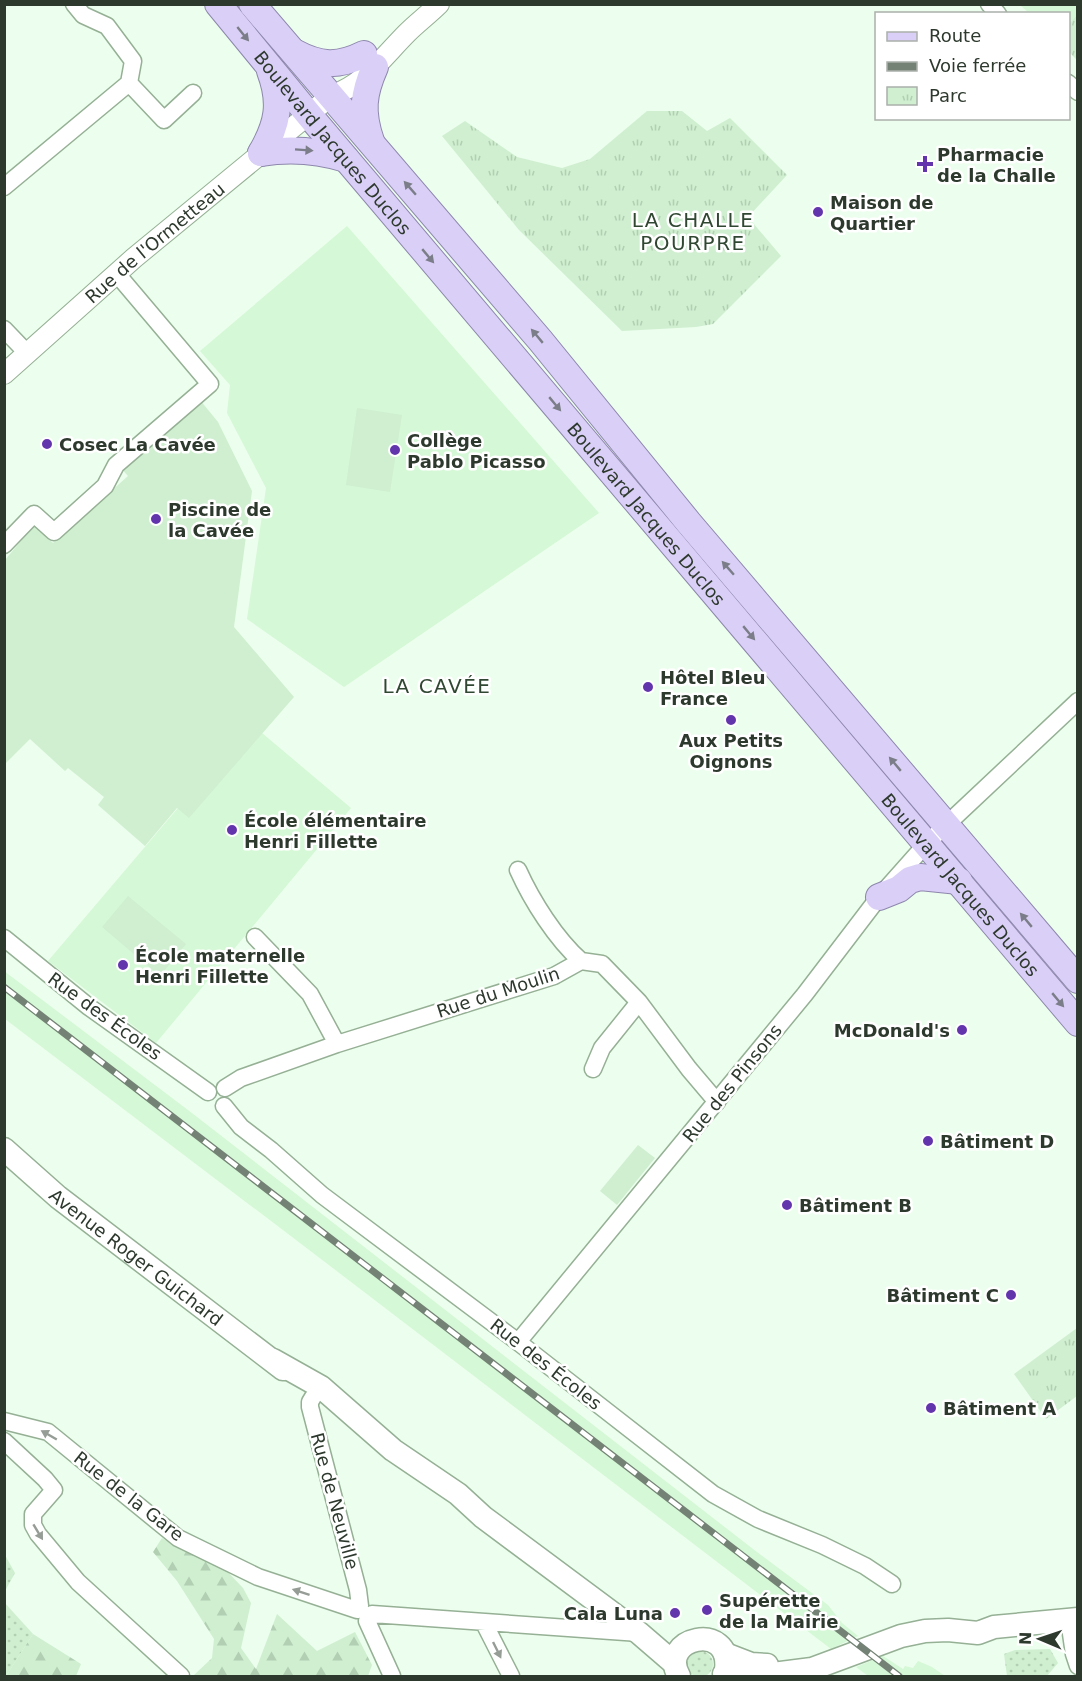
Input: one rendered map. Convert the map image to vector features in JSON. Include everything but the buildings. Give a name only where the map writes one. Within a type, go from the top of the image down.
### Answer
[{"type":"main road","name":"Boulevard Jacques Duclos","points":[[218,4],[346,159],[885,793],[1077,1023]]},
{"type":"main road","name":"Boulevard Jacques Duclos","points":[[252,4],[540,340],[689,523],[949,816],[986,871],[1077,980]]},
{"type":"main road","points":[[291,51],[308,60],[327,64],[370,60],[364,105],[365,125],[372,144]]},
{"type":"main road","points":[[267,65],[291,75],[313,90],[331,96]]},
{"type":"main road","points":[[261,153],[272,133],[278,110],[276,87],[267,65]]},
{"type":"main road","points":[[309,115],[328,120],[356,140],[372,144]]},
{"type":"main road","points":[[261,153],[304,149],[346,159]]},
{"type":"main road","points":[[885,793],[899,795],[918,809],[949,816]]},
{"type":"main road","points":[[927,843],[948,850],[972,869],[986,871]]},
{"type":"main road","points":[[879,897],[920,877],[959,881]]},
{"type":"main road","name":"Avenue Roger Guichard","points":[[4,1149],[58,1197],[273,1360],[313,1397],[341,1418],[458,1494],[483,1517],[678,1663]]},
{"type":"main road","name":"Avenue Roger Guichard","points":[[273,1360],[321,1387],[401,1455]]},
{"type":"main road","points":[[313,1397],[320,1394],[344,1408]]},
{"type":"main road","points":[[724,1668],[751,1676],[792,1673],[812,1669],[901,1636],[925,1631],[948,1630],[978,1633],[994,1626],[1073,1619]]},
{"type":"main road","points":[[724,1668],[751,1664],[784,1665],[834,1654],[893,1629],[915,1624],[979,1620],[994,1626]]},
{"type":"main road","points":[[678,1663],[693,1640],[708,1639],[721,1648],[724,1668]]},
{"type":"street","points":[[4,187],[129,83],[133,61],[107,26],[83,15],[74,4]]},
{"type":"street","name":"Rue de l'Ormetteau","points":[[4,374],[117,274],[261,153],[331,96],[348,90],[370,60],[408,32],[440,4]]},
{"type":"street","points":[[129,83],[164,120],[193,93]]},
{"type":"street","points":[[4,545],[34,514],[54,532],[105,486],[116,465],[210,384],[117,274]]},
{"type":"street","points":[[4,329],[27,353]]},
{"type":"street","name":"Rue des Pinsons","points":[[518,1342],[805,994],[879,897],[949,816],[1077,701]]},
{"type":"street","points":[[518,870],[528,893],[570,951],[582,961]]},
{"type":"street","points":[[255,937],[310,994],[337,1044]]},
{"type":"street","name":"Rue des Écoles","points":[[4,938],[89,1007],[208,1092]]},
{"type":"street","name":"Rue du Moulin","points":[[225,1088],[241,1078],[337,1044],[554,976],[582,961],[602,964],[639,1002],[688,1068],[717,1102]]},
{"type":"street","points":[[593,1069],[602,1048],[639,1002]]},
{"type":"street","points":[[216,1086],[225,1088],[229,1098],[224,1106],[218,1108],[211,1106],[207,1098],[208,1092],[216,1086]]},
{"type":"street","name":"Rue des Écoles","points":[[224,1106],[241,1127],[322,1195],[518,1342],[713,1494],[758,1519],[822,1545],[865,1566],[892,1584]]},
{"type":"street","name":"Rue de Neuville","points":[[313,1397],[310,1407],[364,1613],[392,1677]]},
{"type":"street","name":"Rue de la Gare","points":[[4,1420],[48,1432],[178,1538],[258,1577],[364,1613],[639,1633]]},
{"type":"street","points":[[4,1441],[54,1490],[33,1514],[33,1525],[38,1534],[78,1582],[181,1677]]},
{"type":"street","points":[[1073,1619],[1074,1654],[1077,1666]]},
{"type":"street","points":[[484,1623],[511,1677]]},
{"type":"shaded area","points":[[1020,5],[1077,5],[1077,15],[1070,23],[1070,12],[1028,12]]},
{"type":"shaded area","name":"Collège Pablo Picasso","points":[[347,226],[599,513],[344,687],[247,619],[266,488],[227,413],[230,385],[200,351]]},
{"type":"shaded area","points":[[262,733],[351,808],[156,1043],[48,961],[178,808],[189,817]]},
{"type":"shaded area","points":[[4,971],[188,1110],[828,1605],[842,1623],[858,1636],[831,1649],[5,1019]]},
{"type":"shaded area","points":[[883,1656],[903,1669],[905,1666],[913,1668],[918,1661],[945,1676],[868,1676],[856,1667]]},
{"type":"green space","points":[[1077,15],[1077,60],[1070,53],[1070,23]]},
{"type":"green space","points":[[647,111],[682,111],[707,131],[730,118],[787,175],[748,217],[781,256],[713,324],[622,331],[519,230],[442,136],[465,121],[517,157],[562,168],[590,159]]},
{"type":"green space","points":[[200,400],[218,422],[252,491],[234,627],[294,697],[189,818],[177,808],[145,846],[98,805],[104,797],[68,768],[65,771],[30,739],[4,765],[5,560],[34,525],[53,543],[128,476],[121,468]]},
{"type":"green space","points":[[357,408],[402,415],[390,492],[346,485]]},
{"type":"green space","points":[[128,896],[186,944],[160,976],[102,927]]},
{"type":"green space","points":[[638,1145],[655,1158],[617,1205],[600,1191]]},
{"type":"green space","points":[[1077,1328],[1077,1396],[1046,1419],[1014,1374]]},
{"type":"green space","points":[[162,1538],[186,1552],[223,1567],[243,1588],[251,1603],[241,1648],[256,1669],[277,1614],[317,1651],[355,1632],[372,1665],[368,1676],[193,1676],[212,1658],[214,1639],[177,1581],[153,1552]]},
{"type":"green space","points":[[5,1555],[15,1573],[5,1591]]},
{"type":"green space","points":[[4,1602],[33,1634],[6,1676],[4,1676]]},
{"type":"green space","points":[[33,1634],[81,1664],[76,1676],[6,1676]]},
{"type":"green space","points":[[1050,1649],[1058,1663],[1047,1676],[1007,1676],[1004,1654],[1015,1650]]},
{"type":"green space","points":[[700,1651],[709,1655],[713,1664],[709,1673],[700,1677],[691,1673],[687,1664],[691,1655]]},
{"type":"railway","points":[[4,987],[899,1676]]},
{"type":"place","name":"Pharmacie de la Challe","points":[[925,164]]},
{"type":"place","name":"Maison de Quartier","points":[[818,212]]},
{"type":"place","name":"Cosec La Cavée","points":[[47,444]]},
{"type":"place","name":"Collège Pablo Picasso","points":[[395,450]]},
{"type":"place","name":"Piscine de la Cavée","points":[[156,519]]},
{"type":"place","name":"Hôtel Bleu France","points":[[648,687]]},
{"type":"place","name":"Aux Petits Oignons","points":[[731,720]]},
{"type":"place","name":"École élémentaire Henri Fillette","points":[[232,830]]},
{"type":"place","name":"École maternelle Henri Fillette","points":[[123,965]]},
{"type":"place","name":"McDonald's","points":[[962,1030]]},
{"type":"place","name":"Bâtiment D","points":[[928,1141]]},
{"type":"place","name":"Bâtiment B","points":[[787,1205]]},
{"type":"place","name":"Bâtiment C","points":[[1011,1295]]},
{"type":"place","name":"Bâtiment A","points":[[931,1408]]},
{"type":"place","name":"Supérette de la Mairie","points":[[707,1610]]},
{"type":"place","name":"Cala Luna","points":[[675,1613]]},
{"type":"district","name":"LA CHALLE POURPRE","points":[[693,232]]},
{"type":"district","name":"LA CAVÉE","points":[[437,686]]}]
